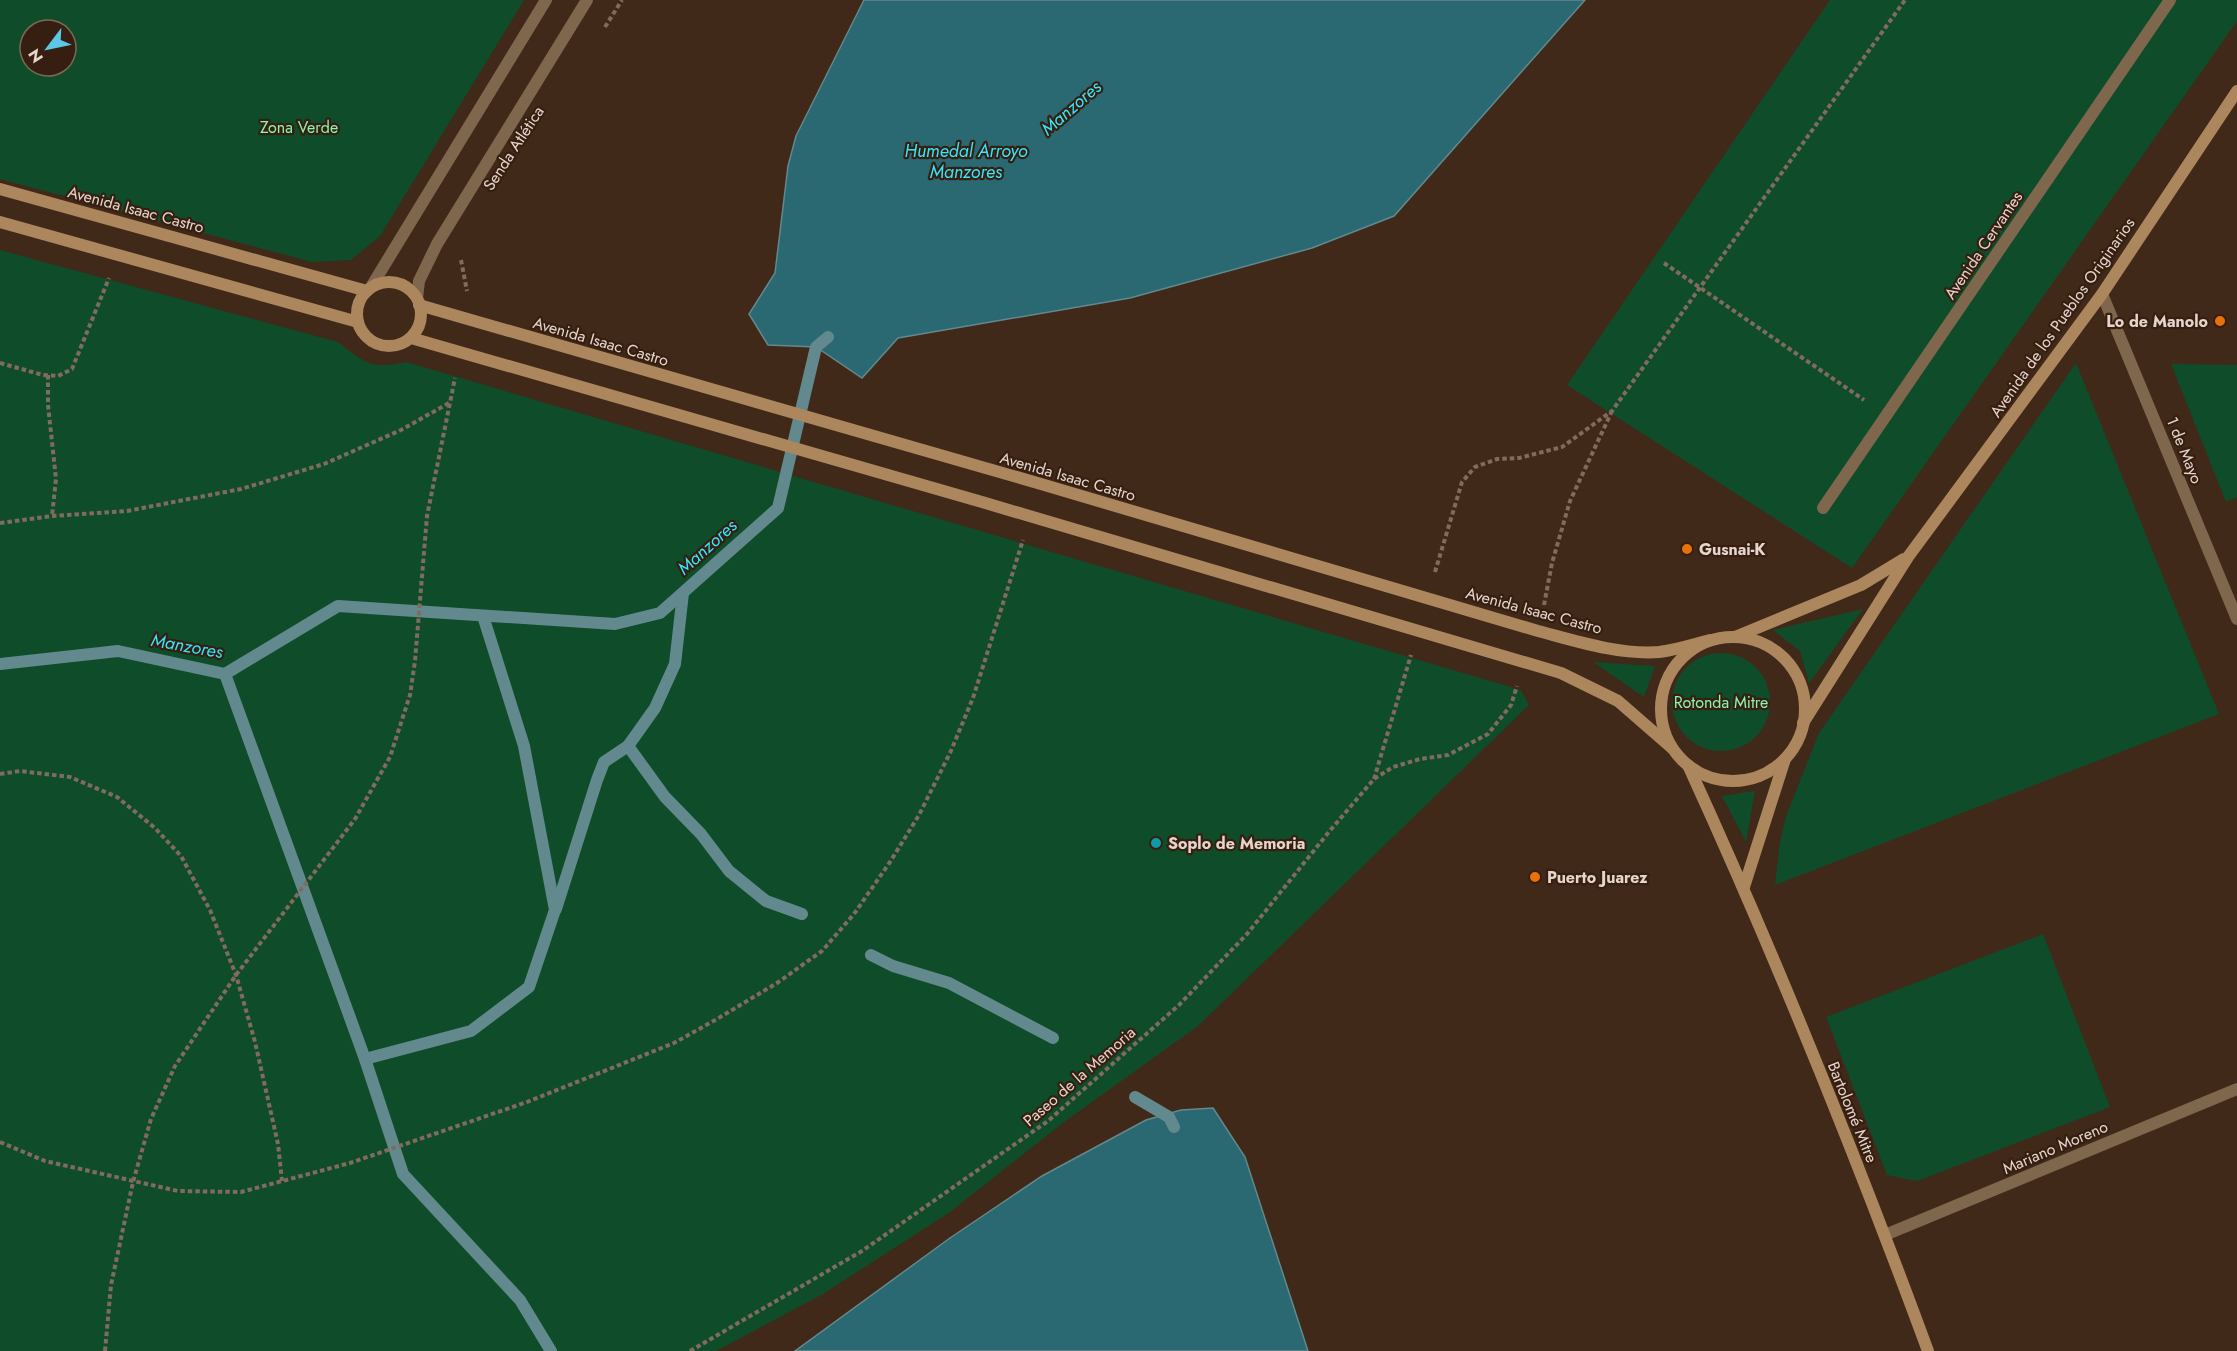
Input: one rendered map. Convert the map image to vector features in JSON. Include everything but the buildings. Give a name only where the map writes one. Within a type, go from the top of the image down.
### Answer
[{"type":"main road","name":"Avenida de los Pueblos Originarios","points":[[1803,723],[1908,557],[2102,294],[2237,91]]},
{"type":"main road","name":"Avenida Isaac Castro","points":[[0,189],[369,289]]},
{"type":"main road","points":[[0,222],[358,322]]},
{"type":"main road","points":[[381,283],[401,284],[410,289],[418,301],[421,318],[418,329],[403,344],[392,347],[381,346],[370,341],[363,333],[358,322],[358,303],[369,289],[381,283]]},
{"type":"main road","name":"Avenida Isaac Castro","points":[[418,301],[468,320],[1538,631],[1588,644],[1659,652],[1710,640]]},
{"type":"main road","points":[[411,338],[982,502],[1561,673],[1618,701],[1688,765],[1708,777],[1728,781],[1749,779],[1768,772],[1785,759],[1797,743],[1803,723],[1804,698],[1796,674],[1780,655],[1759,642],[1735,637],[1710,640],[1689,652],[1672,670],[1664,688],[1661,707],[1663,727],[1672,748]]},
{"type":"main road","name":"Avenida de los Pueblos Originarios","points":[[1735,637],[1861,585],[1908,557]]},
{"type":"main road","points":[[1744,887],[1785,759]]},
{"type":"main road","name":"Bartolomé Mitre","points":[[1688,765],[1744,887],[1885,1235],[1928,1351]]},
{"type":"street","points":[[369,289],[546,0]]},
{"type":"street","points":[[418,301],[419,281],[437,244],[587,0]]},
{"type":"street","name":"Avenida Cervantes","points":[[1823,508],[2170,0]]},
{"type":"street","name":"1 de Mayo","points":[[2102,294],[2237,619]]},
{"type":"street","name":"Mariano Moreno","points":[[1885,1235],[2237,1089]]},
{"type":"path","points":[[603,30],[622,0]]},
{"type":"path","points":[[1538,631],[1552,563],[1570,501],[1612,411],[1905,0]]},
{"type":"path","points":[[464,253],[460,263],[468,294],[468,320]]},
{"type":"path","points":[[0,363],[58,376],[72,369],[119,255]]},
{"type":"path","points":[[1664,263],[1886,416]]},
{"type":"path","points":[[105,1351],[111,1285],[133,1182],[151,1119],[175,1066],[236,975],[355,819],[390,757],[410,695],[427,516],[461,352]]},
{"type":"path","points":[[48,375],[48,405],[56,479],[52,516]]},
{"type":"path","points":[[0,523],[52,516],[127,511],[241,489],[324,464],[392,434],[450,403]]},
{"type":"path","points":[[1452,514],[1462,482],[1475,467],[1497,459],[1519,458],[1562,447],[1612,411]]},
{"type":"path","points":[[0,1142],[45,1161],[133,1182],[178,1191],[242,1192],[350,1163],[527,1102],[674,1043],[777,983],[822,951],[854,914],[919,815],[974,698],[1031,517]]},
{"type":"path","name":"Paseo de la Memoria","points":[[690,1351],[862,1251],[1048,1121],[1179,1005],[1248,934],[1374,779],[1394,767],[1420,759],[1448,755],[1488,734],[1510,705],[1527,663]]},
{"type":"path","points":[[0,774],[20,771],[70,777],[117,797],[155,828],[181,856],[210,910],[236,975],[263,1076],[278,1144],[282,1181]]},
{"type":"green space","name":"Zona Verde","points":[[0,0],[524,0],[380,236],[351,260],[312,262],[0,179]]},
{"type":"green space","points":[[1830,0],[2237,0],[2237,21],[1852,568],[1567,385]]},
{"type":"green space","points":[[0,250],[338,342],[369,363],[385,365],[406,362],[1521,690],[1529,705],[1198,1026],[1064,1122],[950,1212],[823,1294],[716,1351],[0,1351]]},
{"type":"green space","points":[[2076,363],[2219,714],[1775,885],[1780,842],[1786,816],[1819,733]]},
{"type":"green space","points":[[2171,364],[2237,365],[2237,497],[2226,502]]},
{"type":"green space","points":[[1863,609],[1809,683],[1800,651],[1773,630]]},
{"type":"green space","name":"Rotonda Mitre","points":[[1721,653],[1740,657],[1755,668],[1766,683],[1770,702],[1766,721],[1755,736],[1740,747],[1721,751],[1702,747],[1687,736],[1676,721],[1672,702],[1676,683],[1687,668],[1702,657]]},
{"type":"green space","points":[[1593,662],[1655,666],[1644,697]]},
{"type":"green space","points":[[1755,791],[1746,842],[1722,796]]},
{"type":"green space","points":[[2043,934],[2110,1107],[1917,1181],[1887,1175],[1826,1017]]},
{"type":"water","name":"Humedal Arroyo Manzores","points":[[864,0],[1585,0],[1394,216],[1312,248],[1130,298],[898,338],[862,378],[816,347],[768,345],[749,314],[775,273],[788,166],[796,136]]},
{"type":"water","points":[[1213,1108],[1245,1157],[1308,1351],[795,1351],[950,1238],[1042,1176],[1146,1120],[1181,1110]]},
{"type":"waterway","name":"Manzores","points":[[0,664],[118,651],[225,674],[338,606],[615,624],[660,613],[778,508],[816,347],[828,337]]},
{"type":"waterway","points":[[683,593],[675,664],[655,708],[628,746],[665,797],[701,834],[729,871],[766,901],[802,914]]},
{"type":"waterway","points":[[483,616],[524,746],[555,910],[529,987],[471,1031],[365,1059],[403,1174],[520,1300],[551,1351]]},
{"type":"waterway","points":[[225,674],[365,1059]]},
{"type":"waterway","points":[[556,909],[604,762],[628,746]]},
{"type":"waterway","points":[[871,955],[893,966],[949,983],[1053,1038]]},
{"type":"waterway","points":[[1135,1097],[1169,1117],[1174,1127]]},
{"type":"place","name":"Lo de Manolo","points":[[2220,321]]},
{"type":"place","name":"Gusnai-K","points":[[1687,549]]},
{"type":"place","name":"Soplo de Memoria","points":[[1156,843]]},
{"type":"place","name":"Puerto Juarez","points":[[1535,877]]}]
